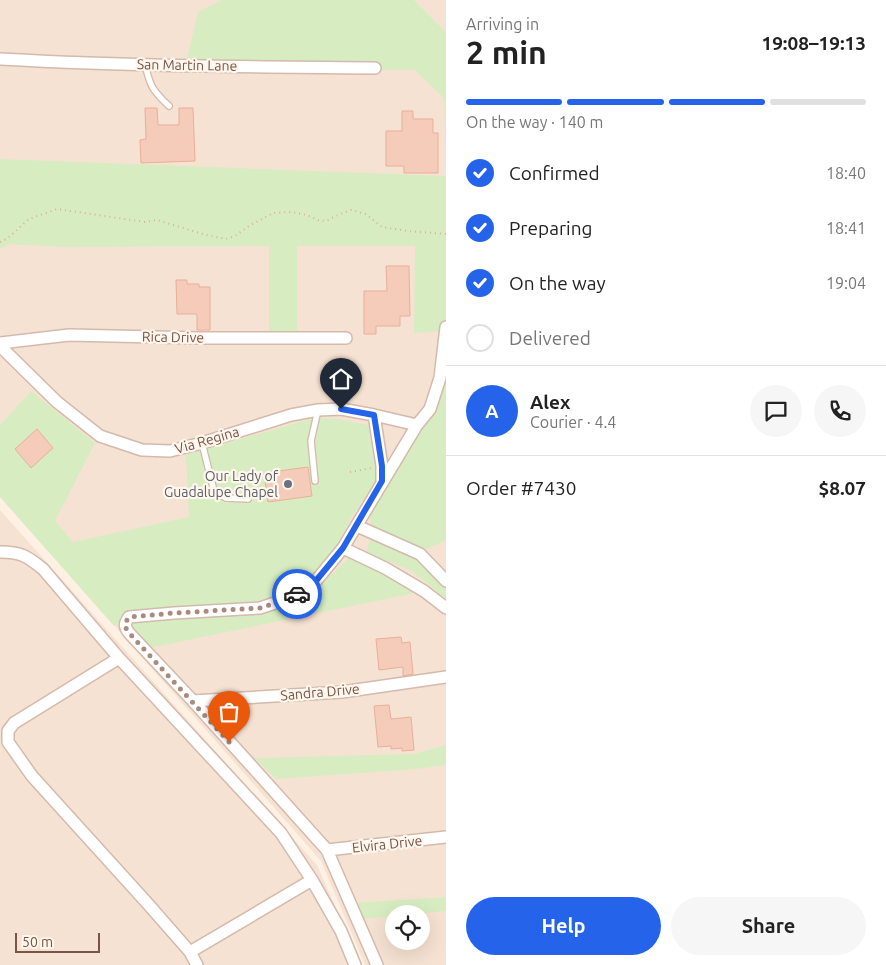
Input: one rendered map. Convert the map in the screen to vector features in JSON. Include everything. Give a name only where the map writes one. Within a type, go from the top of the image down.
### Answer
[{"type":"street","name":"San Martin Lane","points":[[0,59],[145,64],[375,68]]},
{"type":"street","points":[[377,965],[327,850],[125,628],[125,623],[129,617],[260,608],[287,599],[310,588],[343,548],[417,425],[430,409],[440,378],[446,327]]},
{"type":"street","name":"Rica Drive","points":[[0,344],[69,335],[199,338],[346,338]]},
{"type":"street","name":"Via Regina","points":[[0,344],[57,402],[100,436],[142,450],[170,451],[291,415],[318,410],[341,409],[417,425]]},
{"type":"street","points":[[374,415],[382,466],[382,481]]},
{"type":"street","points":[[357,526],[420,554],[446,581]]},
{"type":"street","points":[[343,548],[401,577],[424,591],[446,608]]},
{"type":"street","points":[[0,552],[11,552],[29,557],[43,568],[119,658],[280,833],[312,880],[341,931],[355,965]]},
{"type":"street","points":[[119,658],[14,723],[8,732],[8,742],[32,776],[142,896],[190,952],[197,965]]},
{"type":"street","name":"Sandra Drive","points":[[193,701],[342,692],[446,677]]},
{"type":"street","name":"Elvira Drive","points":[[327,850],[446,837]]},
{"type":"street","points":[[190,952],[312,880]]},
{"type":"lane","points":[[145,64],[148,80],[154,90],[169,106]]},
{"type":"lane","points":[[315,481],[311,441],[318,410]]},
{"type":"lane","points":[[202,443],[214,491],[226,498],[248,499]]},
{"type":"path","points":[[0,242],[8,238],[29,219],[57,209],[145,222],[157,220],[226,240],[273,213],[291,212],[307,214],[320,221],[328,220],[352,210],[366,214],[382,227],[446,234]]},
{"type":"path","points":[[350,472],[382,466]]},
{"type":"shaded area","points":[[0,0],[446,0],[446,965],[365,965],[321,861],[0,497]]},
{"type":"shaded area","points":[[0,510],[317,865],[361,965],[0,965]]},
{"type":"green space","points":[[222,0],[414,0],[446,32],[446,165],[444,98],[415,70],[381,70],[380,64],[187,59],[198,12]]},
{"type":"green space","points":[[0,159],[446,176],[446,331],[414,333],[415,246],[297,246],[297,333],[269,333],[269,246],[63,247],[9,244],[0,249]]},
{"type":"green space","points":[[446,374],[446,540],[421,552],[372,530],[370,515],[434,409]]},
{"type":"green space","points":[[31,391],[95,443],[55,521],[73,542],[189,517],[186,455],[318,418],[338,419],[368,425],[377,479],[351,518],[339,542],[307,581],[284,594],[256,601],[128,615],[114,626],[0,497],[0,425]]},
{"type":"green space","points":[[370,539],[417,560],[446,587],[446,599],[412,571],[366,552]]},
{"type":"green space","points":[[350,557],[380,570],[415,593],[149,648],[138,639],[130,624],[134,620],[257,612],[311,593]]},
{"type":"green space","points":[[446,745],[446,765],[416,769],[276,779],[254,758],[414,754]]},
{"type":"green space","points":[[446,897],[446,911],[430,913],[430,905],[385,905],[385,917],[362,919],[353,903]]},
{"type":"building","points":[[145,108],[157,108],[158,125],[179,125],[179,108],[193,108],[195,161],[141,163],[140,140],[146,139]]},
{"type":"building","points":[[402,111],[413,111],[413,119],[433,119],[433,133],[438,133],[438,173],[404,173],[404,166],[386,166],[386,131],[402,131]]},
{"type":"building","points":[[386,266],[409,266],[410,316],[400,316],[400,326],[376,326],[376,334],[364,334],[364,291],[387,291]]},
{"type":"building","points":[[176,280],[187,280],[187,284],[199,284],[199,287],[210,287],[210,330],[197,330],[197,314],[177,314]]},
{"type":"building","points":[[37,429],[53,448],[31,468],[15,449]]},
{"type":"building","name":"Our Lady of Guadalupe Chapel","points":[[308,467],[312,496],[268,502],[264,473]]},
{"type":"building","points":[[401,637],[402,643],[410,642],[413,674],[403,676],[403,667],[379,670],[376,639]]},
{"type":"building","points":[[389,705],[391,719],[411,717],[414,750],[402,751],[402,748],[391,749],[391,746],[378,747],[374,706]]},
{"type":"way so far","points":[[229,742],[130,634],[125,628],[125,623],[129,617],[260,608],[297,594]]},
{"type":"place","name":"Our Lady of Guadalupe Chapel","points":[[288,484]]},
{"type":"route","points":[[297,594],[310,588],[343,548],[382,481],[382,466],[374,415],[341,409]]}]
